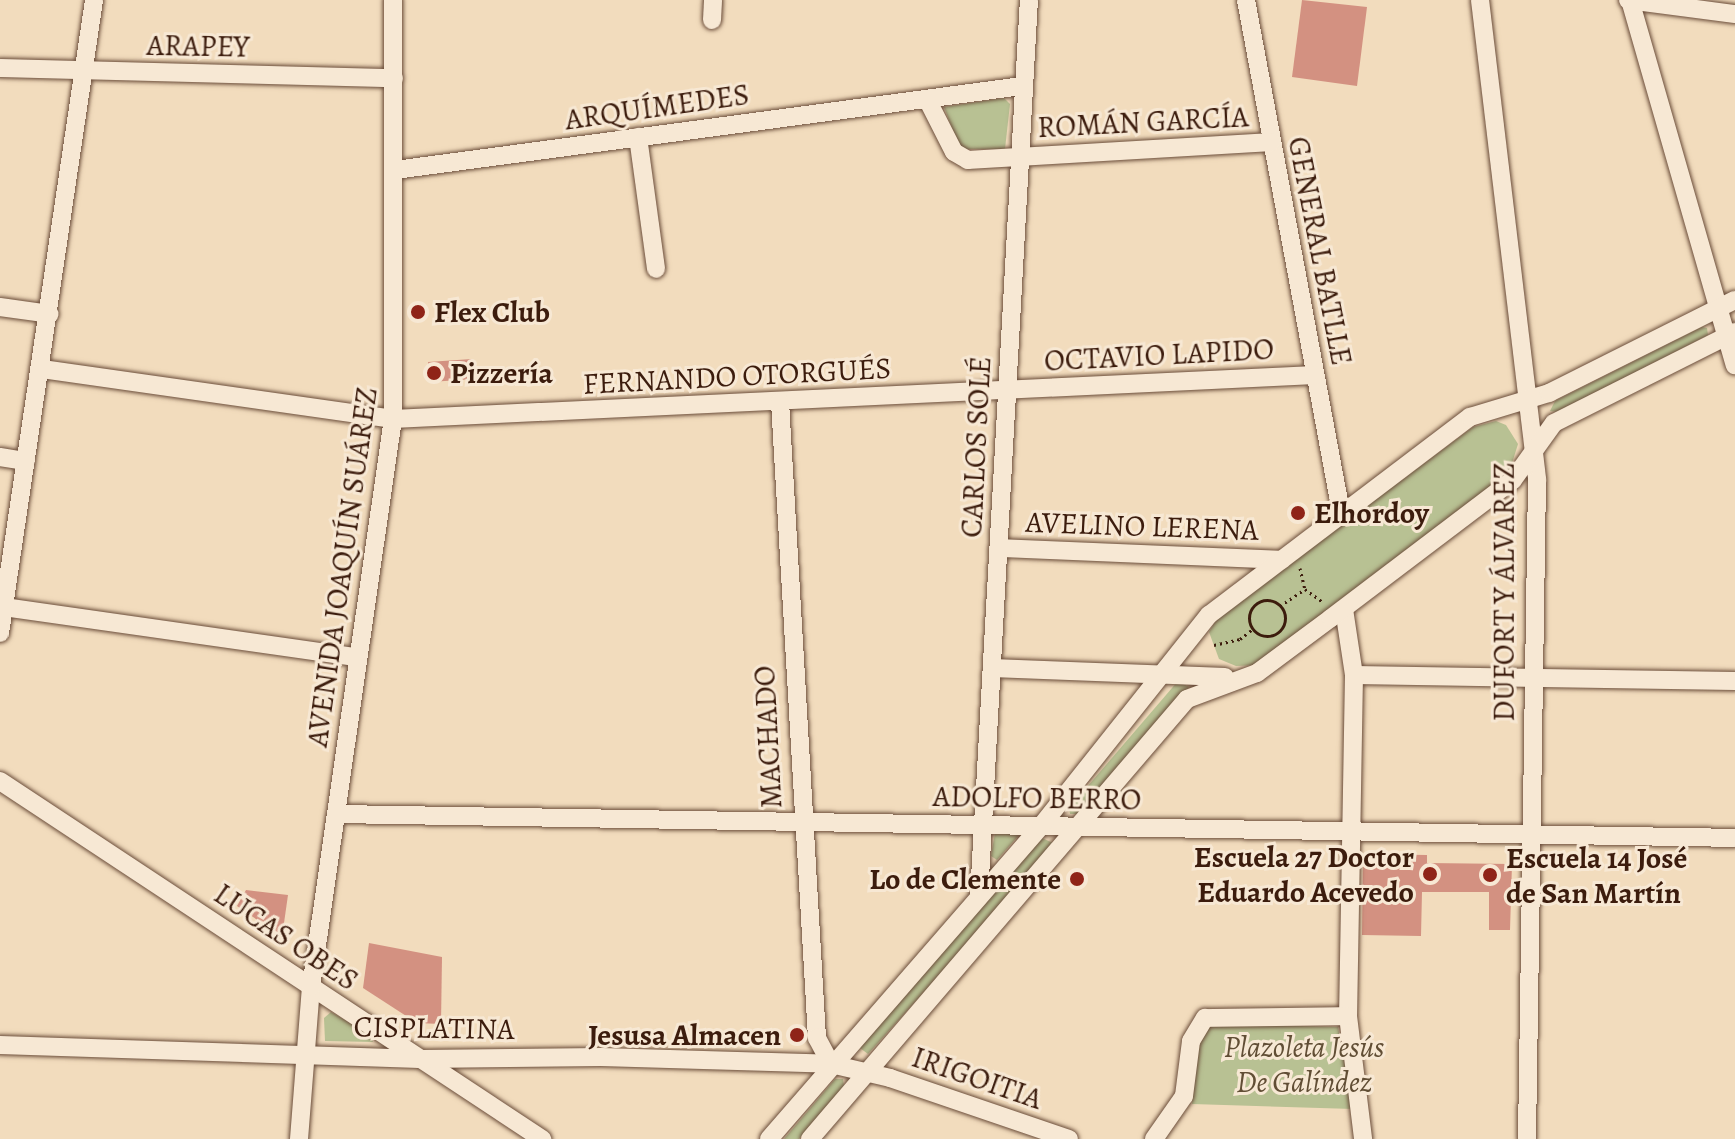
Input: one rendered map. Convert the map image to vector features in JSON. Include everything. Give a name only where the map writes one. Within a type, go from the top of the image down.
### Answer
[{"type":"street","points":[[0,633],[42,369],[94,0]]},
{"type":"street","name":"AVENIDA JOAQUÍN SUÁREZ","points":[[299,1139],[311,987],[393,419],[393,0]]},
{"type":"street","points":[[712,20],[713,0]]},
{"type":"street","name":"CARLOS SOLÉ","points":[[979,896],[1029,0]]},
{"type":"street","name":"GENERAL BATLLE","points":[[1246,0],[1341,512]]},
{"type":"street","name":"DUFORT Y ÁLVAREZ","points":[[1480,0],[1531,452],[1537,480],[1527,1139]]},
{"type":"street","points":[[1735,14],[1629,0],[1727,304],[1735,365]]},
{"type":"street","name":"ARAPEY","points":[[0,68],[394,78]]},
{"type":"street","name":"ARQUÍMEDES","points":[[395,170],[1022,86]]},
{"type":"street","points":[[927,99],[958,156],[1019,157]]},
{"type":"street","points":[[638,137],[656,269]]},
{"type":"street","name":"ROMÁN GARCÍA","points":[[1019,157],[1271,142]]},
{"type":"street","points":[[769,1139],[1041,826],[1209,615],[1292,562],[1341,512],[1470,417],[1527,401],[1727,304]]},
{"type":"street","points":[[0,307],[50,314]]},
{"type":"street","points":[[810,1139],[1081,827],[1187,699],[1257,673],[1335,606],[1513,480],[1554,423],[1731,334]]},
{"type":"street","name":"FERNANDO OTORGUÉS","points":[[42,369],[393,419],[1007,391]]},
{"type":"street","name":"OCTAVIO LAPIDO","points":[[1007,391],[1315,375]]},
{"type":"street","name":"MACHADO","points":[[780,402],[801,822],[817,1038],[831,1064]]},
{"type":"street","points":[[0,457],[26,461]]},
{"type":"street","name":"AVELINO LERENA","points":[[1000,548],[1292,562]]},
{"type":"street","points":[[1335,606],[1354,675],[1348,1016],[1363,1139]]},
{"type":"street","points":[[4,607],[357,657]]},
{"type":"street","points":[[992,668],[1240,678]]},
{"type":"street","points":[[1354,675],[1735,681]]},
{"type":"street","name":"LUCAS OBES","points":[[0,781],[542,1139]]},
{"type":"street","name":"ADOLFO BERRO","points":[[337,814],[1735,838]]},
{"type":"street","points":[[1154,1139],[1184,1096],[1191,1041],[1205,1018],[1348,1016]]},
{"type":"street","name":"CISPLATINA","points":[[0,1045],[420,1059],[601,1057],[831,1064],[866,1072]]},
{"type":"street","name":"IRIGOITIA","points":[[866,1072],[1069,1139]]},
{"type":"path","points":[[1292,562],[1305,589],[1335,606]]},
{"type":"path","points":[[1280,606],[1305,589]]},
{"type":"path","points":[[1267,600],[1280,606],[1284,615],[1280,630],[1266,635],[1253,629],[1249,620],[1253,606],[1267,600]]},
{"type":"path","points":[[1214,645],[1240,639],[1253,629]]},
{"type":"green space","points":[[1004,98],[1010,104],[1005,149],[960,149],[944,107]]},
{"type":"green space","points":[[1702,327],[1707,328],[1708,335],[1558,412],[1550,411],[1555,401]]},
{"type":"green space","points":[[1496,421],[1506,425],[1518,444],[1509,473],[1258,665],[1236,666],[1219,659],[1209,632],[1218,617],[1473,427]]},
{"type":"green space","points":[[1178,681],[1189,687],[1079,814],[1070,814],[1069,808]]},
{"type":"green space","points":[[995,833],[1020,834],[997,860],[991,856]]},
{"type":"green space","points":[[1042,838],[1053,843],[1006,901],[868,1054],[860,1048]]},
{"type":"green space","points":[[331,1012],[371,1035],[373,1042],[325,1041],[324,1018]]},
{"type":"green space","name":"Plazoleta Jesús De Galíndez","points":[[1214,1024],[1338,1027],[1353,1109],[1192,1104],[1198,1044],[1202,1032]]},
{"type":"green space","points":[[835,1079],[843,1079],[844,1086],[799,1139],[784,1139]]},
{"type":"building","points":[[1302,0],[1367,7],[1357,86],[1292,77]]},
{"type":"building","points":[[472,359],[474,379],[430,382],[428,362]]},
{"type":"building","points":[[1363,854],[1427,855],[1427,863],[1512,864],[1510,930],[1489,930],[1489,892],[1422,892],[1421,936],[1362,935]]},
{"type":"building","points":[[246,890],[288,895],[282,937],[237,906]]},
{"type":"building","points":[[369,943],[442,957],[441,1024],[417,1023],[363,988]]},
{"type":"place","name":"Flex Club","points":[[418,312]]},
{"type":"place","name":"Pizzería","points":[[434,373]]},
{"type":"place","name":"Elhordoy","points":[[1298,513]]},
{"type":"place","name":"Escuela 27 Doctor Eduardo Acevedo","points":[[1430,874]]},
{"type":"place","name":"Escuela 14 José de San Martín","points":[[1490,875]]},
{"type":"place","name":"Lo de Clemente","points":[[1077,879]]},
{"type":"place","name":"Jesusa Almacen","points":[[797,1035]]}]
